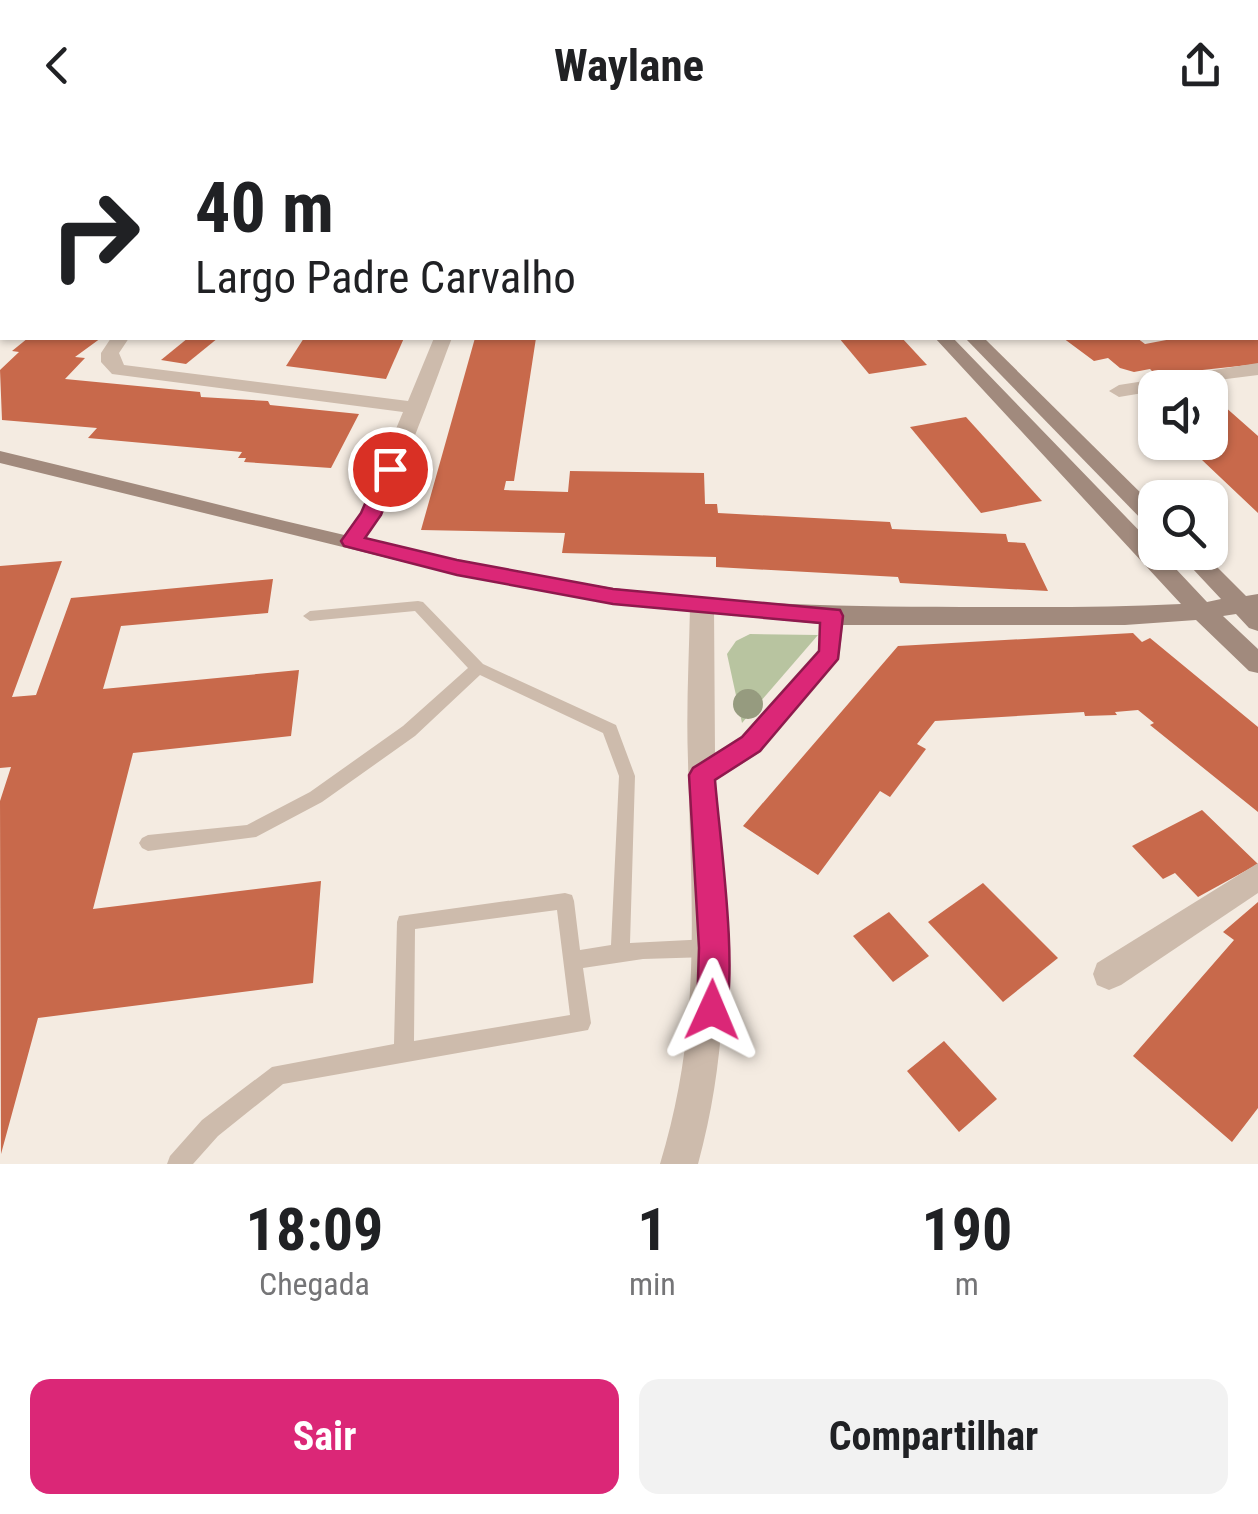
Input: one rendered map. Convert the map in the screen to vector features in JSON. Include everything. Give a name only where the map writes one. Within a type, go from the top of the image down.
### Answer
[{"type":"street","points":[[119,340],[110,353],[110,362],[119,370],[414,408]]},
{"type":"street","points":[[352,541],[371,515],[441,340]]},
{"type":"street","points":[[946,340],[1202,611],[1258,664]]},
{"type":"street","points":[[976,340],[1138,503]]},
{"type":"street","points":[[1120,391],[1258,370]]},
{"type":"street","points":[[0,457],[548,586],[702,607],[832,616],[1129,616],[1252,609]]},
{"type":"street","points":[[1208,570],[1252,609]]},
{"type":"street","points":[[679,1164],[704,1076],[712,1010],[713,948],[702,775],[702,607]]},
{"type":"street","points":[[702,775],[751,744],[830,653],[832,616]]},
{"type":"street","points":[[1109,974],[1258,876]]},
{"type":"lane","points":[[310,616],[418,606],[478,668],[610,729],[627,776],[620,954]]},
{"type":"lane","points":[[148,843],[250,832],[316,797],[409,731],[478,668]]},
{"type":"lane","points":[[178,1164],[210,1128],[279,1074],[404,1054],[581,1023],[566,901],[406,922],[404,1054]]},
{"type":"lane","points":[[572,960],[713,948]]},
{"type":"green space","points":[[750,634],[818,635],[742,723],[727,654],[736,641]]},
{"type":"building","points":[[26,340],[98,340],[75,357],[85,358],[65,379],[200,392],[201,397],[268,401],[270,405],[359,414],[331,468],[244,462],[246,458],[238,458],[242,452],[88,438],[97,428],[2,420],[0,370],[19,352],[12,351]]},
{"type":"building","points":[[186,340],[216,340],[186,364],[161,360]]},
{"type":"building","points":[[303,340],[403,340],[386,379],[286,366]]},
{"type":"building","points":[[474,340],[536,340],[514,481],[506,481],[504,490],[568,492],[570,471],[704,473],[705,504],[717,504],[718,513],[890,522],[892,529],[1006,534],[1008,542],[1025,543],[1048,591],[900,583],[898,577],[716,567],[716,557],[562,553],[565,533],[421,530]]},
{"type":"building","points":[[841,340],[904,340],[927,365],[869,374]]},
{"type":"building","points":[[1066,340],[1140,340],[1145,344],[1166,340],[1258,340],[1258,364],[1134,372],[1120,368],[1108,358],[1094,361]]},
{"type":"building","points":[[1228,409],[1258,436],[1258,513],[1228,485],[1228,480],[1202,460],[1228,460]]},
{"type":"building","points":[[966,417],[1042,501],[981,513],[910,427]]},
{"type":"building","points":[[62,561],[12,697],[36,695],[71,598],[273,579],[268,613],[121,626],[103,689],[299,670],[291,736],[133,753],[93,909],[321,881],[313,983],[38,1018],[1,1154],[0,801],[11,767],[0,768],[0,566]]},
{"type":"building","points":[[1133,633],[1142,642],[1150,638],[1258,727],[1258,812],[1150,725],[1154,723],[1138,710],[1115,712],[1117,715],[1085,716],[1084,712],[935,721],[917,744],[926,749],[890,797],[880,791],[818,875],[743,826],[898,646]]},
{"type":"building","points":[[1202,810],[1258,864],[1198,897],[1175,873],[1163,879],[1132,846]]},
{"type":"building","points":[[983,883],[1058,958],[1003,1002],[928,922]]},
{"type":"building","points":[[1258,902],[1258,1108],[1232,1142],[1133,1056],[1234,940],[1223,932]]},
{"type":"building","points":[[889,912],[929,956],[893,982],[853,936]]},
{"type":"building","points":[[944,1041],[997,1099],[959,1132],[907,1071]]},
{"type":"route","points":[[390,469],[371,515],[352,541],[548,586],[702,607],[832,616],[830,653],[751,744],[702,775],[713,948],[712,1010]]}]
